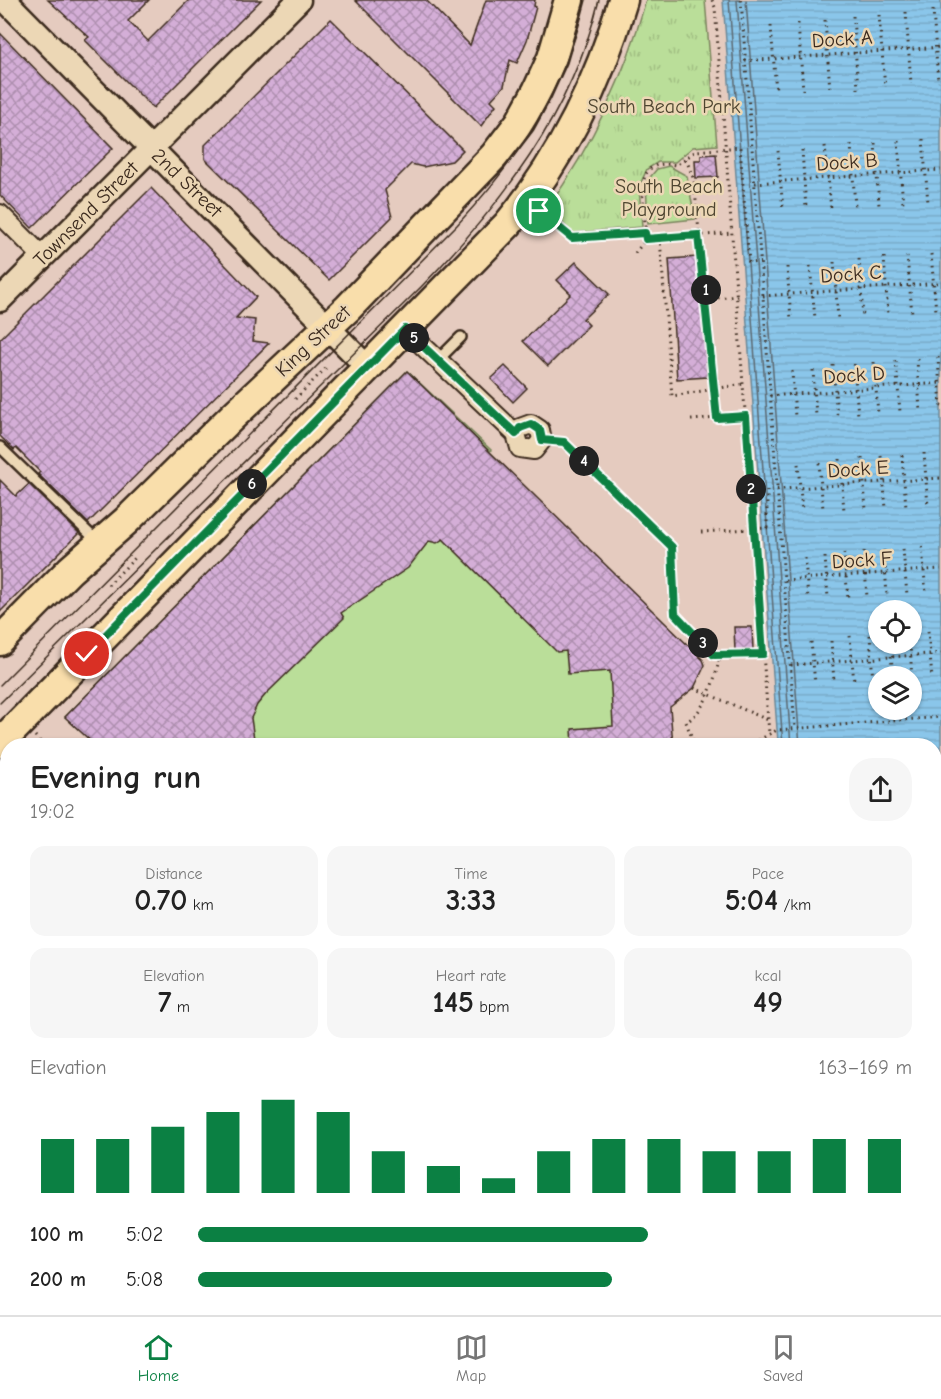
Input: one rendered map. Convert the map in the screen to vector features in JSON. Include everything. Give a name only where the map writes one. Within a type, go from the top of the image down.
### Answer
[{"type":"main road","name":"King Street","points":[[0,641],[328,327],[494,156],[520,122],[552,58],[568,0]]},
{"type":"main road","points":[[5,738],[367,367],[478,258],[540,183],[565,142],[595,83],[623,0]]},
{"type":"street","name":"2nd Street","points":[[5,0],[367,367]]},
{"type":"street","name":"Townsend Street","points":[[0,300],[299,0]]},
{"type":"street","points":[[0,214],[43,257]]},
{"type":"street","points":[[405,329],[516,434],[518,445],[527,451],[537,448],[542,440]]},
{"type":"lane","points":[[438,360],[461,337]]},
{"type":"lane","points":[[0,447],[100,544]]},
{"type":"path","points":[[712,0],[715,7],[738,296],[769,734]]},
{"type":"path","points":[[741,0],[770,396],[774,490],[785,580],[795,728]]},
{"type":"path","points":[[933,10],[938,82]]},
{"type":"path","points":[[906,12],[911,84]]},
{"type":"path","points":[[879,15],[885,87]]},
{"type":"path","points":[[853,16],[858,89]]},
{"type":"path","points":[[825,20],[830,90]]},
{"type":"path","points":[[798,23],[803,90]]},
{"type":"path","points":[[771,26],[776,91]]},
{"type":"path","name":"Dock A","points":[[745,61],[941,47]]},
{"type":"path","points":[[923,139],[928,202]]},
{"type":"path","points":[[898,141],[903,204]]},
{"type":"path","points":[[875,143],[879,206]]},
{"type":"path","points":[[851,144],[855,207]]},
{"type":"path","points":[[825,146],[831,209]]},
{"type":"path","points":[[635,253],[646,239],[642,187],[645,175],[654,167],[663,164],[676,165],[696,151],[740,147],[749,263],[760,262]]},
{"type":"path","points":[[802,150],[806,208]]},
{"type":"path","points":[[778,151],[783,210]]},
{"type":"path","points":[[686,159],[694,180],[717,418]]},
{"type":"path","name":"Dock B","points":[[755,183],[941,170]]},
{"type":"path","points":[[539,211],[572,238],[645,233]]},
{"type":"path","points":[[646,239],[733,233]]},
{"type":"path","points":[[660,238],[672,396],[744,384]]},
{"type":"path","points":[[931,254],[936,311]]},
{"type":"path","points":[[907,256],[912,314]]},
{"type":"path","points":[[884,257],[888,315]]},
{"type":"path","points":[[859,259],[863,317]]},
{"type":"path","points":[[834,262],[838,319]]},
{"type":"path","points":[[810,266],[814,318]]},
{"type":"path","points":[[787,267],[791,319]]},
{"type":"path","name":"Dock C","points":[[763,296],[941,283]]},
{"type":"path","points":[[706,299],[738,296]]},
{"type":"path","points":[[938,357],[941,408]]},
{"type":"path","points":[[917,359],[920,411]]},
{"type":"path","points":[[896,361],[900,412]]},
{"type":"path","points":[[874,362],[878,414]]},
{"type":"path","points":[[854,364],[858,416]]},
{"type":"path","points":[[833,365],[837,417]]},
{"type":"path","points":[[295,399],[328,366]]},
{"type":"path","points":[[813,369],[816,416]]},
{"type":"path","points":[[792,371],[795,417]]},
{"type":"path","name":"Dock D","points":[[770,396],[941,383]]},
{"type":"path","points":[[691,420],[746,416]]},
{"type":"path","points":[[542,440],[564,442],[672,547],[675,614],[714,655],[763,654]]},
{"type":"path","points":[[924,453],[928,506]]},
{"type":"path","points":[[902,455],[906,507]]},
{"type":"path","points":[[882,456],[886,508]]},
{"type":"path","points":[[862,458],[866,510]]},
{"type":"path","points":[[840,459],[844,511]]},
{"type":"path","points":[[819,463],[823,509]]},
{"type":"path","points":[[798,464],[802,511]]},
{"type":"path","name":"Dock E","points":[[774,490],[941,478]]},
{"type":"path","points":[[701,532],[767,528],[767,490],[774,490]]},
{"type":"path","points":[[922,547],[926,594]]},
{"type":"path","points":[[903,549],[907,595]]},
{"type":"path","points":[[884,550],[887,596]]},
{"type":"path","points":[[864,551],[867,598]]},
{"type":"path","points":[[844,553],[848,599]]},
{"type":"path","points":[[108,585],[136,557]]},
{"type":"path","points":[[825,557],[828,598]]},
{"type":"path","points":[[805,558],[808,599]]},
{"type":"path","name":"Dock F","points":[[785,580],[941,569]]},
{"type":"path","points":[[928,631],[932,678]]},
{"type":"path","points":[[850,636],[854,683]]},
{"type":"path","points":[[831,640],[834,681]]},
{"type":"path","points":[[811,642],[815,683]]},
{"type":"path","points":[[790,665],[941,653]]},
{"type":"path","points":[[692,738],[686,722],[694,717],[720,655]]},
{"type":"path","points":[[694,688],[768,720]]},
{"type":"path","points":[[762,738],[777,730],[941,717]]},
{"type":"green space","name":"South Beach Park","points":[[646,0],[705,0],[717,145],[693,147],[675,162],[658,162],[647,169],[639,187],[642,227],[573,233],[547,209],[579,160],[606,109],[628,56]]},
{"type":"green space","name":"South Beach Playground","points":[[669,166],[687,176],[695,219],[648,224],[646,182],[657,169]]},
{"type":"green space","points":[[407,371],[491,450],[475,464],[619,629],[628,738],[88,738],[65,717]]},
{"type":"water","points":[[723,0],[941,0],[941,738],[778,738]]},
{"type":"building","points":[[48,0],[149,0],[128,21],[148,41],[189,0],[261,0],[153,108],[85,40],[89,37]]},
{"type":"building","points":[[355,0],[426,0],[470,45],[486,0],[535,0],[534,6],[536,7],[527,40],[517,63],[510,60],[504,86],[491,100],[496,105],[481,126]]},
{"type":"building","points":[[331,19],[463,150],[452,161],[423,167],[411,164],[385,190],[392,217],[329,280],[205,159],[205,145]]},
{"type":"building","points":[[0,33],[113,148],[32,228],[0,195]]},
{"type":"building","points":[[716,154],[718,177],[696,178],[695,160],[701,160],[701,155]]},
{"type":"building","points":[[151,188],[256,297],[236,318],[255,320],[253,341],[269,343],[88,523],[38,474],[40,472],[16,448],[14,450],[0,436],[0,339]]},
{"type":"building","points":[[698,257],[708,377],[677,379],[669,259]]},
{"type":"building","points":[[576,262],[609,294],[583,319],[589,325],[548,366],[523,341],[571,294],[557,280]]},
{"type":"building","points":[[505,366],[527,388],[513,402],[491,379]]},
{"type":"building","points":[[407,371],[703,660],[705,665],[694,688],[670,707],[672,738],[573,738],[572,729],[613,726],[610,671],[568,674],[566,651],[557,652],[443,539],[437,543],[429,541],[408,568],[341,613],[344,618],[257,705],[251,718],[254,738],[87,738],[65,717]]},
{"type":"building","points":[[0,480],[16,496],[29,484],[79,533],[0,612]]},
{"type":"building","points":[[734,627],[752,627],[753,650],[735,651]]},
{"type":"tram line","points":[[0,685],[457,225],[480,199],[520,148],[552,93],[565,64],[586,0]]},
{"type":"tram line","points":[[0,703],[451,256],[506,190],[552,119],[571,82],[587,42],[599,0]]},
{"type":"route","points":[[87,654],[405,329],[516,434],[523,426],[531,424],[540,430],[542,440],[564,442],[672,547],[675,614],[714,655],[763,654],[746,416],[717,418],[698,235],[646,239],[645,233],[572,238],[539,211]]}]
